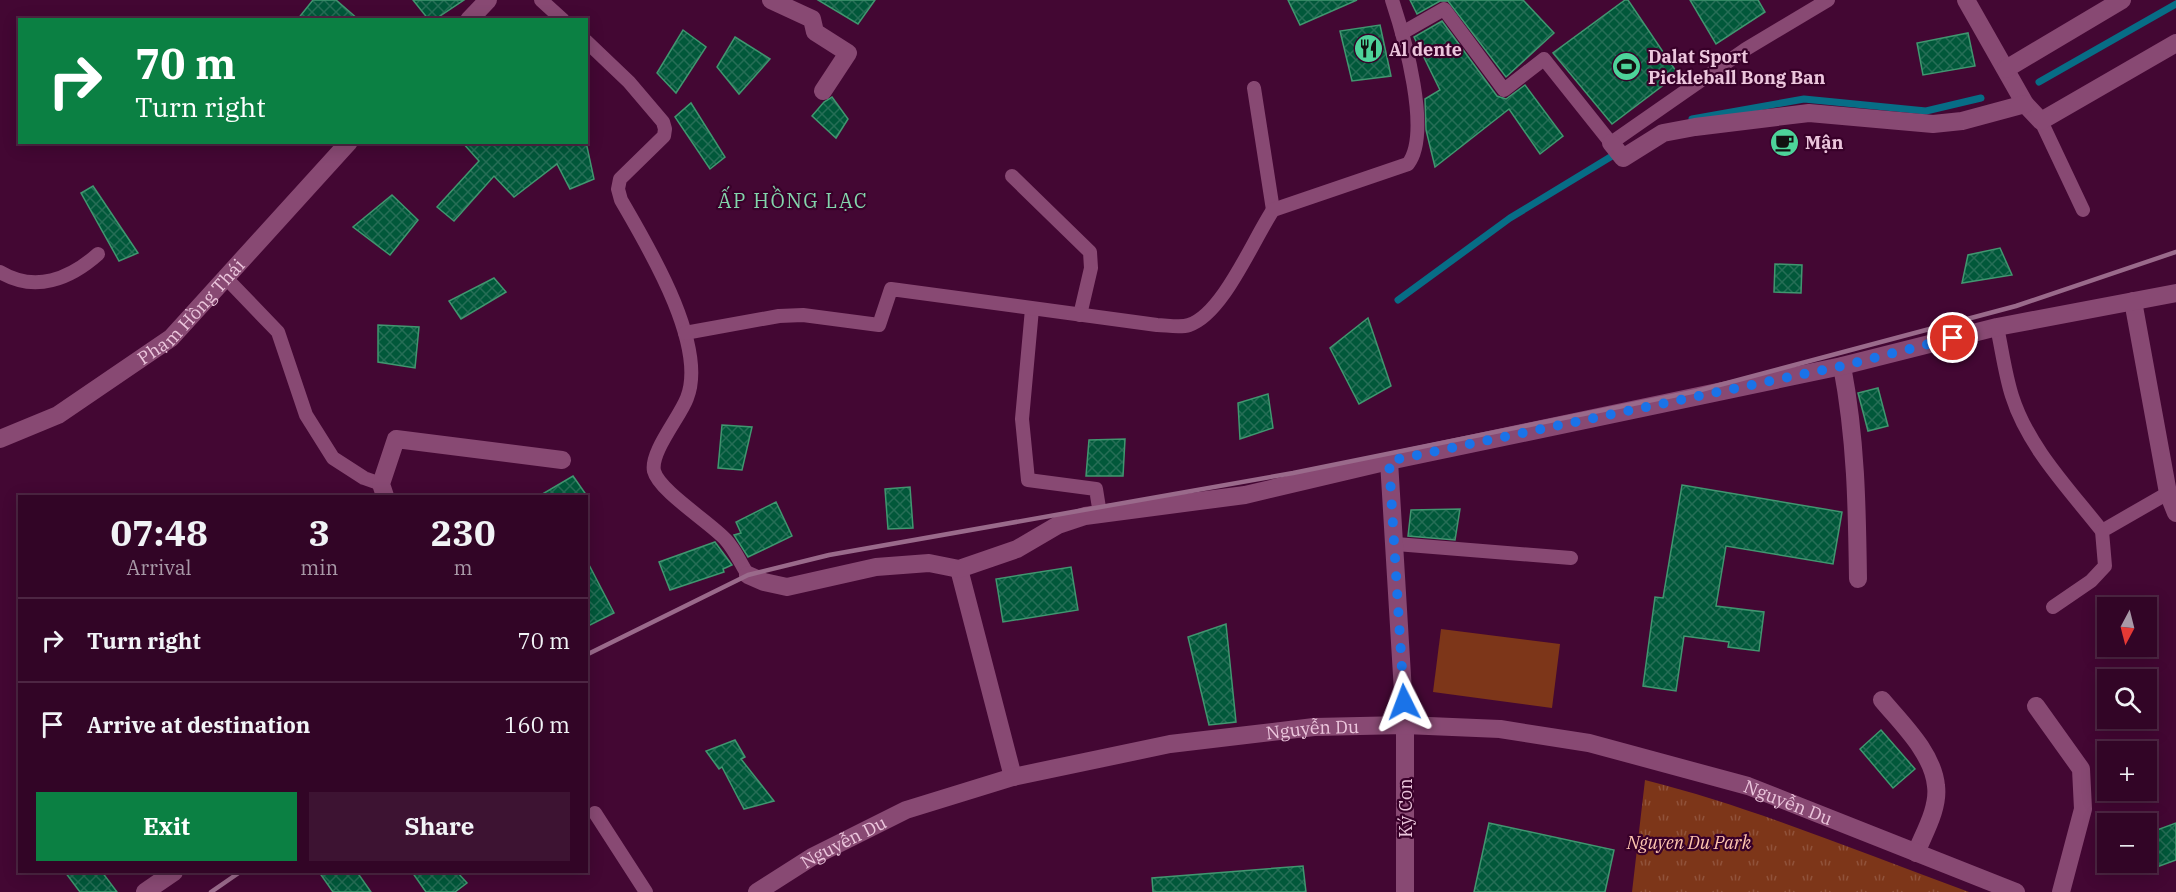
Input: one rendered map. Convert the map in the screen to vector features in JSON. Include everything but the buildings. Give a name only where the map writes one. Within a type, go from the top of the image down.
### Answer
[{"type":"street","points":[[471,18],[488,0]]},
{"type":"street","points":[[771,0],[812,20],[815,32],[848,53],[823,91]]},
{"type":"street","points":[[1966,0],[2025,104],[2041,122],[2176,43]]},
{"type":"street","points":[[2006,69],[2122,0]]},
{"type":"street","points":[[1615,149],[1663,133],[1695,127],[1809,113],[1932,124],[1962,121],[2025,104]]},
{"type":"street","name":"Phạm Hồng Thái","points":[[0,439],[58,415],[171,338],[347,144]]},
{"type":"street","points":[[748,575],[764,582],[787,587],[876,567],[929,563],[960,569],[1017,549],[1058,525],[1100,514],[1245,495],[1389,461],[1842,366],[1997,327],[2176,293]]},
{"type":"street","points":[[2133,301],[2168,493],[2176,513]]},
{"type":"street","points":[[1842,366],[1851,413],[1856,463],[1858,579]]},
{"type":"street","points":[[383,490],[396,439],[562,460]]},
{"type":"street","name":"Ký Con","points":[[1389,461],[1396,544],[1405,725],[1405,892]]},
{"type":"street","points":[[960,569],[1013,777]]},
{"type":"street","points":[[1882,700],[1931,765],[1937,787],[1933,811],[1916,853]]},
{"type":"street","points":[[2036,706],[2081,769],[2083,809],[2061,892]]},
{"type":"street","name":"Nguyễn Du","points":[[757,892],[812,856],[906,810],[1013,777],[1170,744],[1314,727],[1405,725],[1500,729],[1589,743],[1748,786],[2016,892]]},
{"type":"street","points":[[146,892],[173,873]]},
{"type":"lane","points":[[540,0],[561,18]]},
{"type":"lane","points":[[1273,210],[1408,164],[1415,155],[1418,131],[1402,33],[1392,0]]},
{"type":"lane","points":[[1402,33],[1444,9],[1504,90],[1544,59],[1615,149],[1746,49],[1828,0]]},
{"type":"lane","points":[[588,43],[629,82],[663,122],[665,129],[664,136],[620,179],[618,189],[621,200],[656,259],[685,333],[691,381],[654,460],[654,473],[665,487],[726,540],[748,575]]},
{"type":"lane","points":[[685,333],[779,316],[803,315],[879,325],[891,289],[1080,315],[1188,326],[1208,314],[1230,284],[1273,210],[1254,88]]},
{"type":"lane","points":[[2041,122],[2083,210]]},
{"type":"lane","points":[[1012,176],[1090,252],[1091,268],[1080,315]]},
{"type":"lane","points":[[0,272],[26,282],[50,283],[81,269],[98,254]]},
{"type":"lane","points":[[226,278],[278,332],[306,415],[333,458],[383,490]]},
{"type":"lane","points":[[1032,309],[1022,419],[1028,480],[1096,489],[1100,514]]},
{"type":"lane","points":[[1997,327],[2012,396],[2025,425],[2041,453],[2102,531],[2105,567],[2091,581],[2053,607]]},
{"type":"lane","points":[[2102,531],[2168,493]]},
{"type":"lane","points":[[1396,544],[1571,558]]},
{"type":"lane","points":[[595,813],[646,892]]},
{"type":"green space","points":[[1441,629],[1560,644],[1552,708],[1433,692]]},
{"type":"green space","name":"Nguyen Du Park","points":[[1645,780],[1768,817],[1969,892],[1632,892]]},
{"type":"waterway","points":[[2039,82],[2176,4]]},
{"type":"waterway","points":[[1692,119],[1804,99],[1926,111],[1981,98]]},
{"type":"waterway","points":[[1398,300],[1510,218],[1617,153]]},
{"type":"railway","points":[[588,654],[748,575],[829,555],[1293,473],[1697,391],[2016,306],[2176,252]]},
{"type":"railway","points":[[211,892],[239,873]]},
{"type":"place","name":"Al dente","points":[[1368,49]]},
{"type":"place","name":"Dalat Sport Pickleball Bong Ban","points":[[1627,66]]},
{"type":"place","name":"Mận","points":[[1784,142]]},
{"type":"district","name":"ẤP HỒNG LẠC","points":[[793,200]]},
{"type":"route","points":[[1404,702],[1396,544],[1389,461],[1842,366],[1953,338]]}]
